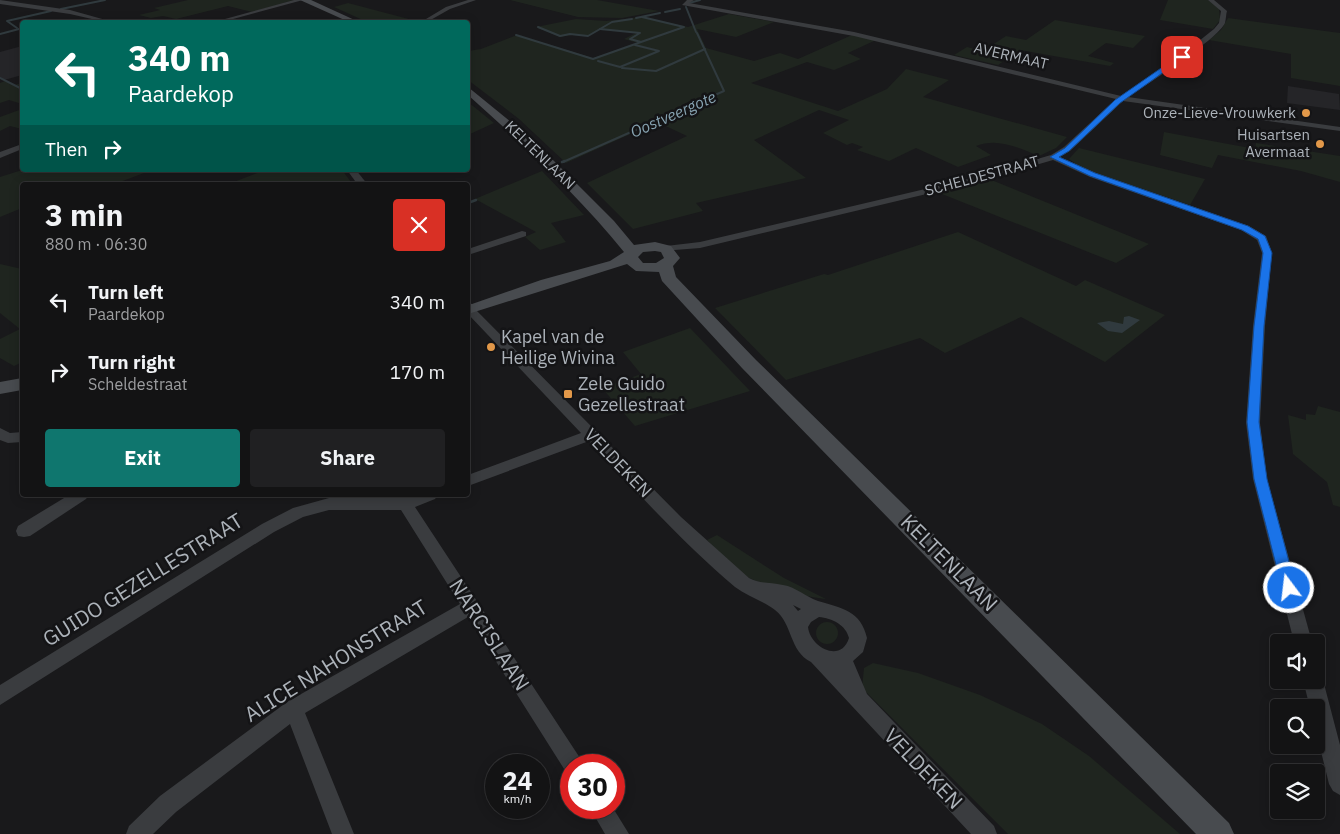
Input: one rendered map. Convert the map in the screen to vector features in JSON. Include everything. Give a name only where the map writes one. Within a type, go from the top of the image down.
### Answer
[{"type":"main road","points":[[304,0],[350,20]]},
{"type":"main road","name":"KELTENLAAN","points":[[470,92],[529,143],[609,224],[635,261],[680,292]]},
{"type":"main road","name":"KELTENLAAN","points":[[609,224],[630,238],[650,246],[668,257],[668,278],[680,292],[1218,834]]},
{"type":"main road","name":"KELTENLAAN","points":[[635,261],[650,246]]},
{"type":"main road","points":[[470,312],[547,283],[635,261],[668,257]]},
{"type":"main road","points":[[0,388],[20,384]]},
{"type":"street","points":[[225,20],[300,0]]},
{"type":"street","points":[[427,20],[448,8],[473,0]]},
{"type":"street","name":"AVERMAAT","points":[[691,0],[684,4],[854,34],[1124,99],[1336,128]]},
{"type":"street","name":"SCHELDESTRAAT","points":[[668,257],[700,245],[978,179],[1054,157],[1067,149],[1095,120],[1118,101],[1124,99],[1176,62],[1222,23],[1224,11],[1211,0]]},
{"type":"street","points":[[0,2],[78,14],[102,20]]},
{"type":"street","points":[[1336,128],[1340,135]]},
{"type":"street","points":[[0,155],[20,147]]},
{"type":"street","points":[[1054,157],[1093,175],[1245,228],[1262,238],[1267,253],[1259,326],[1253,422],[1260,479],[1301,634]]},
{"type":"street","points":[[353,172],[361,182]]},
{"type":"street","points":[[470,251],[522,234]]},
{"type":"street","name":"VELDEKEN","points":[[470,312],[675,521],[726,569],[754,590],[782,605],[799,626],[800,636],[805,646],[818,656],[861,704],[986,834]]},
{"type":"street","points":[[0,434],[8,438],[20,437]]},
{"type":"street","points":[[470,480],[591,435]]},
{"type":"street","points":[[24,531],[78,497]]},
{"type":"street","name":"GUIDO GEZELLESTRAAT","points":[[0,696],[268,528],[299,512],[329,504],[405,504],[424,497]]},
{"type":"street","name":"NARCISLAAN","points":[[405,504],[566,754]]},
{"type":"street","points":[[754,590],[783,592],[817,609],[836,611],[854,626],[857,635],[856,646],[843,658],[832,660],[818,656]]},
{"type":"street","name":"ALICE NAHONSTRAAT","points":[[137,834],[168,804],[294,709],[470,607]]},
{"type":"street","points":[[799,626],[804,616],[817,609]]},
{"type":"street","name":"VELDEKEN","points":[[843,658],[861,704]]},
{"type":"street","points":[[1315,689],[1340,784]]},
{"type":"street","points":[[294,709],[343,834]]},
{"type":"street","points":[[608,819],[618,834]]},
{"type":"shaded area","points":[[188,0],[294,0],[252,12],[228,6],[176,19],[163,16],[151,18],[139,15],[160,10],[154,8]]},
{"type":"shaded area","points":[[510,0],[597,0],[659,11],[622,18],[578,17]]},
{"type":"shaded area","points":[[1168,0],[1208,0],[1219,8],[1220,20],[1213,29],[1160,20]]},
{"type":"shaded area","points":[[348,3],[412,20],[363,20],[334,7]]},
{"type":"shaded area","points":[[729,14],[774,22],[736,37],[697,29],[706,48],[754,61],[780,53],[798,59],[852,35],[876,40],[848,53],[861,59],[834,70],[807,62],[751,83],[838,111],[887,89],[906,69],[949,80],[923,97],[1067,137],[1056,148],[1039,156],[1000,143],[976,146],[991,155],[958,167],[916,148],[889,161],[857,150],[863,147],[852,143],[847,145],[823,133],[849,120],[819,110],[754,140],[806,178],[696,203],[703,211],[633,229],[587,183],[687,136],[657,122],[566,163],[519,119],[470,82],[470,51],[481,49],[517,35],[593,58],[638,43],[624,39],[636,33],[602,29],[588,36],[571,35],[560,37],[536,27],[576,19],[606,21],[643,17],[688,27]]},
{"type":"shaded area","points":[[1228,18],[1340,33],[1340,86],[1291,78],[1291,54],[1209,40],[1221,30]]},
{"type":"shaded area","points":[[1055,20],[1145,36],[1133,48],[1106,43],[1088,56],[1114,63],[1110,66],[1020,50],[998,65],[954,55],[967,47],[983,51],[1006,36],[1026,40]]},
{"type":"shaded area","points":[[20,47],[20,76],[4,80],[0,77],[0,52]]},
{"type":"shaded area","points":[[5,81],[14,85],[20,84],[20,103],[9,100],[0,103],[0,83]]},
{"type":"shaded area","points":[[1288,86],[1339,94],[1340,110],[1287,103]]},
{"type":"shaded area","points":[[470,104],[494,123],[470,134]]},
{"type":"shaded area","points":[[20,110],[20,128],[10,126],[0,131],[0,117]]},
{"type":"shaded area","points":[[1164,132],[1255,149],[1256,143],[1340,156],[1340,182],[1301,171],[1218,155],[1212,168],[1160,155]]},
{"type":"shaded area","points":[[1079,148],[1205,179],[1190,205],[1083,169],[1069,159]]},
{"type":"shaded area","points":[[20,171],[147,172],[120,182],[20,182],[20,209],[0,217],[0,177]]},
{"type":"shaded area","points":[[542,171],[584,215],[551,223],[566,242],[540,250],[525,237],[536,232],[475,199]]},
{"type":"shaded area","points":[[260,172],[344,172],[351,182],[234,182]]},
{"type":"shaded area","points":[[989,179],[1149,244],[1116,263],[937,192]]},
{"type":"shaded area","points":[[958,232],[1076,286],[1085,280],[1165,315],[1105,362],[1021,317],[945,353],[920,338],[786,380],[715,308],[824,274],[828,275]]},
{"type":"shaded area","points":[[0,264],[20,269],[20,329],[0,313]]},
{"type":"shaded area","points":[[1129,316],[1140,320],[1122,333],[1108,331],[1097,323],[1109,321],[1123,324],[1124,317]]},
{"type":"shaded area","points":[[690,328],[750,391],[635,426],[602,388],[641,374],[623,352]]},
{"type":"shaded area","points":[[20,329],[20,363],[14,366],[0,358],[0,339]]},
{"type":"shaded area","points":[[1318,406],[1340,412],[1340,507],[1333,505],[1327,482],[1293,454],[1288,415],[1306,420],[1306,414],[1315,415]]},
{"type":"shaded area","points":[[717,535],[784,578],[826,599],[784,590],[761,583],[744,575],[729,563],[707,540]]},
{"type":"shaded area","points":[[827,622],[835,625],[838,633],[835,641],[827,644],[819,641],[816,633],[819,625]]},
{"type":"shaded area","points":[[873,663],[918,673],[980,695],[1042,724],[1089,756],[1180,834],[1008,834],[862,688],[864,668]]},
{"type":"waterway","points":[[61,9],[105,0]]},
{"type":"waterway","name":"Oostveergote","points":[[689,3],[700,0]]},
{"type":"waterway","name":"Oostveergote","points":[[686,7],[696,32]]},
{"type":"waterway","points":[[665,12],[680,9]]},
{"type":"waterway","points":[[17,28],[7,21],[51,11]]},
{"type":"waterway","points":[[636,18],[660,13]]},
{"type":"waterway","points":[[641,42],[684,27],[642,17]]},
{"type":"waterway","points":[[600,29],[612,22],[632,19]]},
{"type":"waterway","points":[[538,27],[560,36],[570,34],[588,36],[600,29]]},
{"type":"waterway","points":[[0,34],[19,29]]},
{"type":"waterway","points":[[600,29],[640,33],[630,39],[641,42]]},
{"type":"waterway","name":"Oostveergote","points":[[697,33],[705,49]]},
{"type":"waterway","points":[[516,35],[593,59],[641,42]]},
{"type":"waterway","points":[[598,61],[620,67],[659,51],[635,45]]},
{"type":"waterway","name":"Oostveergote","points":[[563,162],[724,91],[705,49]]},
{"type":"waterway","points":[[622,68],[656,71],[705,49]]},
{"type":"waterway","points":[[0,78],[20,88]]},
{"type":"waterway","name":"Oostveergote","points":[[470,202],[476,200]]},
{"type":"place","name":"Onze-Lieve-Vrouwkerk","points":[[1306,113]]},
{"type":"place","name":"Huisartsen Avermaat","points":[[1320,144]]},
{"type":"place","name":"Kapel van de Heilige Wivina","points":[[491,347]]},
{"type":"place","name":"Zele Guido Gezellestraat","points":[[568,394]]},
{"type":"route","points":[[1182,57],[1124,97],[1124,99],[1118,101],[1095,120],[1067,149],[1054,157],[1093,175],[1245,228],[1262,238],[1267,253],[1259,326],[1253,422],[1260,479],[1289,588]]}]
